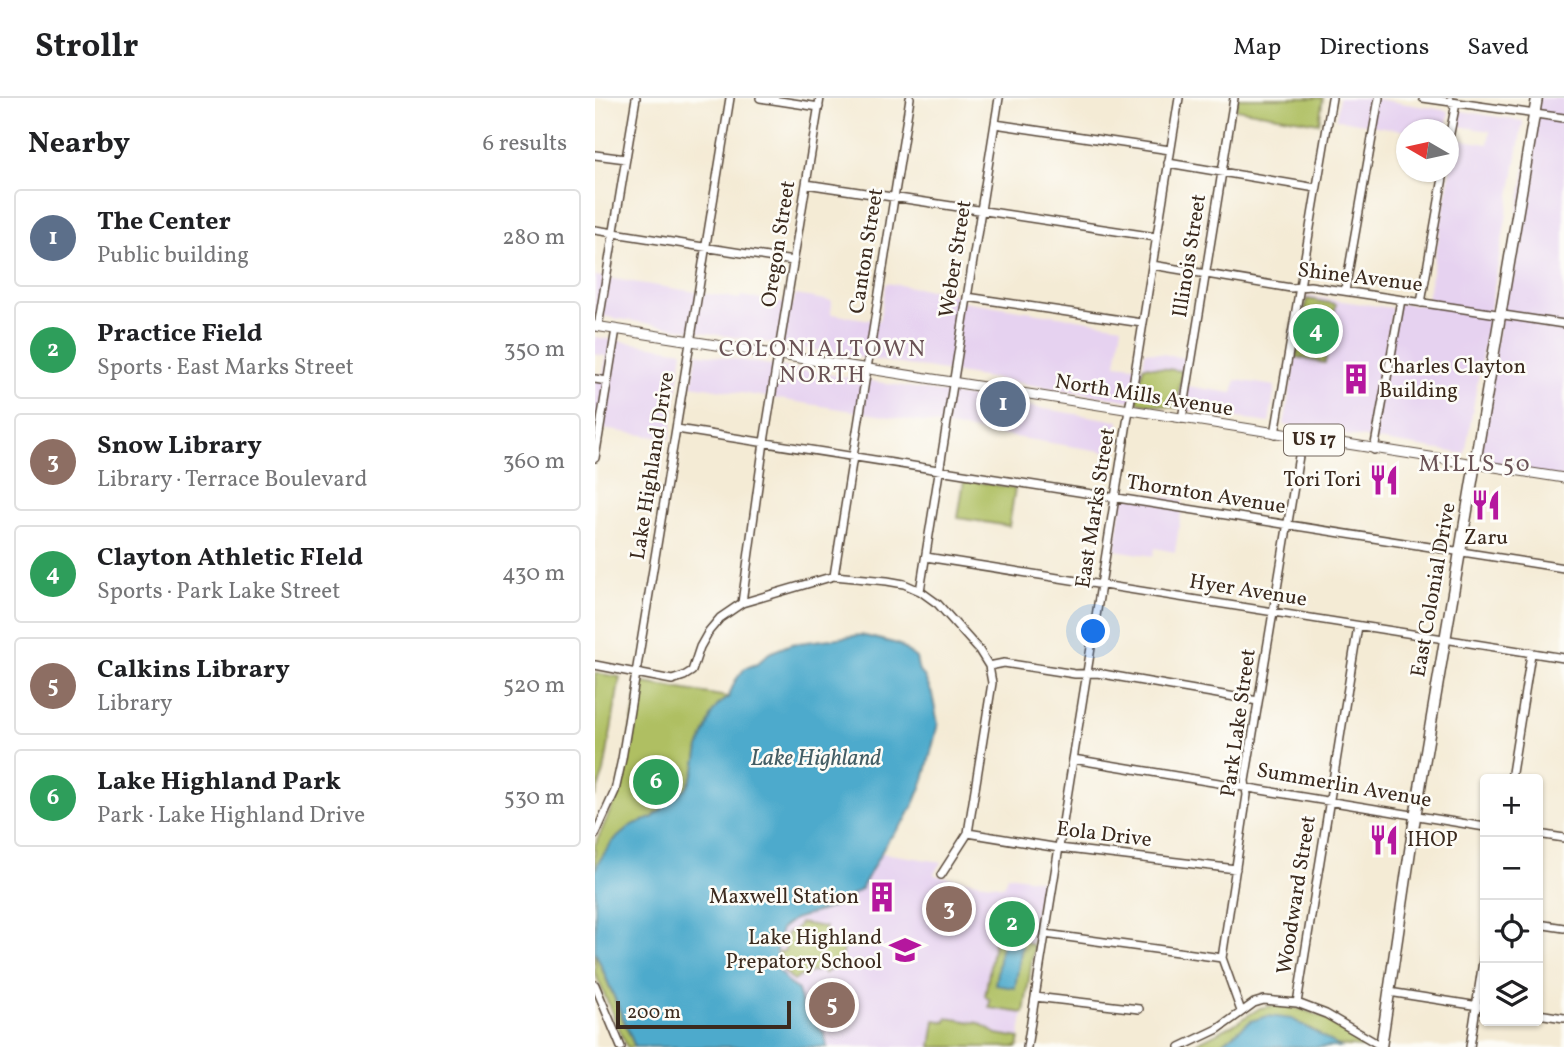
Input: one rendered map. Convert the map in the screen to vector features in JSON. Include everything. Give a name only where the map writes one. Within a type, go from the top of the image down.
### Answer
[{"type":"highway","name":"East Colonial Drive","points":[[1381,1046],[1415,817],[1537,98]]},
{"type":"main road","name":"North Mills Avenue","points":[[597,326],[1374,450],[1563,475]]},
{"type":"street","points":[[597,326],[636,98]]},
{"type":"street","name":"Lake Highland Drive","points":[[595,835],[611,802],[619,776],[730,98]]},
{"type":"street","points":[[760,98],[819,102]]},
{"type":"street","name":"Canton Street","points":[[834,576],[909,98]]},
{"type":"street","name":"Weber Street","points":[[920,591],[999,98]]},
{"type":"street","name":"East Marks Street","points":[[1027,1047],[1178,98]]},
{"type":"street","name":"Illinois Street","points":[[1182,419],[1234,98]]},
{"type":"street","points":[[1275,434],[1332,98]]},
{"type":"street","points":[[1345,291],[1379,98]]},
{"type":"street","points":[[1423,98],[1564,118]]},
{"type":"street","points":[[1450,100],[1454,108],[1452,119]]},
{"type":"street","name":"Oregon Street","points":[[742,603],[764,442],[819,102]]},
{"type":"street","points":[[995,124],[1170,150]]},
{"type":"street","points":[[595,155],[626,159]]},
{"type":"street","points":[[1168,163],[1316,188]]},
{"type":"street","points":[[1421,303],[1442,182]]},
{"type":"street","points":[[806,184],[1156,237]]},
{"type":"street","points":[[595,230],[793,261]]},
{"type":"street","name":"Shine Avenue","points":[[1152,265],[1291,288],[1345,291],[1564,324]]},
{"type":"street","points":[[967,297],[1142,323]]},
{"type":"street","points":[[1374,450],[1401,300]]},
{"type":"street","points":[[595,458],[616,329]]},
{"type":"street","points":[[595,379],[607,381]]},
{"type":"street","name":"Thornton Avenue","points":[[677,429],[1564,568]]},
{"type":"street","name":"Park Lake Street","points":[[1241,1011],[1222,958],[1247,795],[1245,781],[1302,438]]},
{"type":"street","name":"Hyer Avenue","points":[[926,557],[1564,658]]},
{"type":"street","points":[[595,665],[673,680],[684,676],[692,671],[709,631],[720,618],[742,603],[834,576],[887,581],[920,591],[950,616],[979,650],[989,666],[992,682],[968,833],[941,874]]},
{"type":"street","name":"Woodward Street","points":[[1297,1003],[1358,626]]},
{"type":"street","points":[[1512,774],[1531,654]]},
{"type":"street","points":[[989,666],[1004,663],[1075,674],[1097,673],[1258,701]]},
{"type":"street","name":"Summerlin Avenue","points":[[1073,759],[1480,826]]},
{"type":"street","name":"Eola Drive","points":[[968,833],[1059,848],[1236,869]]},
{"type":"street","points":[[1543,835],[1564,838]]},
{"type":"street","points":[[1543,925],[1564,928]]},
{"type":"street","points":[[1045,934],[1222,958]]},
{"type":"street","points":[[595,985],[621,1047]]},
{"type":"street","points":[[1389,992],[1480,1006]]},
{"type":"street","points":[[1035,997],[1139,1009]]},
{"type":"street","points":[[1180,1047],[1218,1029],[1232,1021],[1241,1011],[1264,1000],[1297,1003],[1326,1014],[1381,1046]]},
{"type":"street","points":[[1470,1047],[1480,1010]]},
{"type":"street","points":[[1543,1015],[1564,1018]]},
{"type":"shaded area","points":[[1339,98],[1371,98],[1449,111],[1448,119],[1396,119],[1396,129],[1336,119]]},
{"type":"shaded area","points":[[1537,98],[1564,98],[1564,478],[1475,465]]},
{"type":"shaded area","points":[[1461,111],[1523,121],[1465,454],[1284,425],[1306,296],[1392,308],[1382,368],[1396,303],[1426,305],[1448,182],[1459,182],[1459,139],[1488,144],[1490,131],[1459,126]]},
{"type":"shaded area","points":[[595,276],[740,299],[741,296],[793,304],[795,295],[832,301],[831,314],[879,321],[886,283],[962,295],[962,301],[1122,326],[1116,364],[1143,367],[1145,351],[1185,358],[1181,385],[1233,393],[1236,380],[1275,386],[1269,423],[595,315]]},
{"type":"shaded area","points":[[595,337],[683,351],[670,439],[596,428],[595,431],[595,374],[603,375],[606,356],[595,354]]},
{"type":"shaded area","points":[[697,353],[1119,421],[1113,453],[692,385]]},
{"type":"shaded area","points":[[1124,490],[1183,500],[1175,552],[1155,548],[1153,556],[1115,550]]},
{"type":"shaded area","name":"Lake Highland Prepatory School","points":[[882,853],[942,862],[934,875],[1004,886],[1007,875],[1041,880],[1018,1047],[827,1047],[824,1033],[803,1008],[802,1001],[777,968],[778,937],[788,922],[833,907],[858,892]]},
{"type":"green space","points":[[1238,98],[1323,98],[1319,123],[1236,109]]},
{"type":"green space","points":[[1307,299],[1336,304],[1325,363],[1296,357]]},
{"type":"green space","points":[[1143,367],[1182,371],[1177,408],[1137,402]]},
{"type":"green space","points":[[964,480],[1015,488],[1009,526],[958,518]]},
{"type":"green space","points":[[595,673],[620,677],[604,772],[595,797]]},
{"type":"green space","points":[[639,682],[728,697],[718,705],[699,748],[695,770],[688,786],[652,818],[632,825],[595,874],[595,845],[621,787]]},
{"type":"green space","points":[[1000,906],[1028,912],[1024,941],[1034,946],[1024,1013],[989,1008],[990,1000],[985,996]]},
{"type":"green space","points":[[800,923],[825,927],[824,938],[829,939],[829,942],[842,944],[843,953],[836,964],[824,974],[819,966],[817,971],[804,974],[794,981],[784,971],[779,952],[785,951],[787,933],[795,930]]},
{"type":"green space","points":[[595,951],[635,1047],[627,1047],[595,973]]},
{"type":"green space","points":[[1276,1005],[1300,1009],[1325,1018],[1366,1047],[1334,1045],[1292,1019],[1234,1034],[1217,1047],[1189,1047],[1260,1008]]},
{"type":"green space","points":[[947,1018],[979,1023],[997,1034],[1020,1038],[1018,1047],[931,1047],[935,1020],[946,1022]]},
{"type":"water","name":"Lake Highland","points":[[861,635],[898,644],[916,658],[919,672],[924,676],[932,694],[938,724],[924,780],[915,802],[905,821],[888,840],[861,889],[833,907],[794,919],[781,929],[776,945],[777,968],[789,984],[798,990],[803,1008],[824,1033],[827,1047],[635,1047],[595,951],[595,874],[598,863],[612,842],[632,825],[652,818],[688,786],[713,712],[728,698],[735,681],[745,668],[757,664],[769,653],[791,644]]},
{"type":"water","points":[[1002,941],[1022,945],[1015,988],[995,985]]},
{"type":"water","points":[[1268,1016],[1292,1019],[1340,1047],[1217,1047],[1251,1021]]},
{"type":"place","name":"Clayton Athletic FIeld","points":[[1316,331]]},
{"type":"place","name":"Charles Clayton Building","points":[[1356,379]]},
{"type":"place","name":"The Center","points":[[1003,404]]},
{"type":"place","name":"Tori Tori","points":[[1384,480]]},
{"type":"place","name":"Zaru","points":[[1486,505]]},
{"type":"place","name":"Lake Highland Park","points":[[656,782]]},
{"type":"place","name":"IHOP","points":[[1384,840]]},
{"type":"place","name":"Maxwell Station","points":[[882,897]]},
{"type":"place","name":"Snow Library","points":[[949,909]]},
{"type":"place","name":"Practice Field","points":[[1012,924]]},
{"type":"place","name":"Lake Highland Prepatory School","points":[[905,950]]},
{"type":"place","name":"Calkins Library","points":[[832,1005]]},
{"type":"district","name":"COLONIALTOWN NORTH","points":[[823,363]]},
{"type":"district","name":"MILLS 50","points":[[1475,465]]}]
